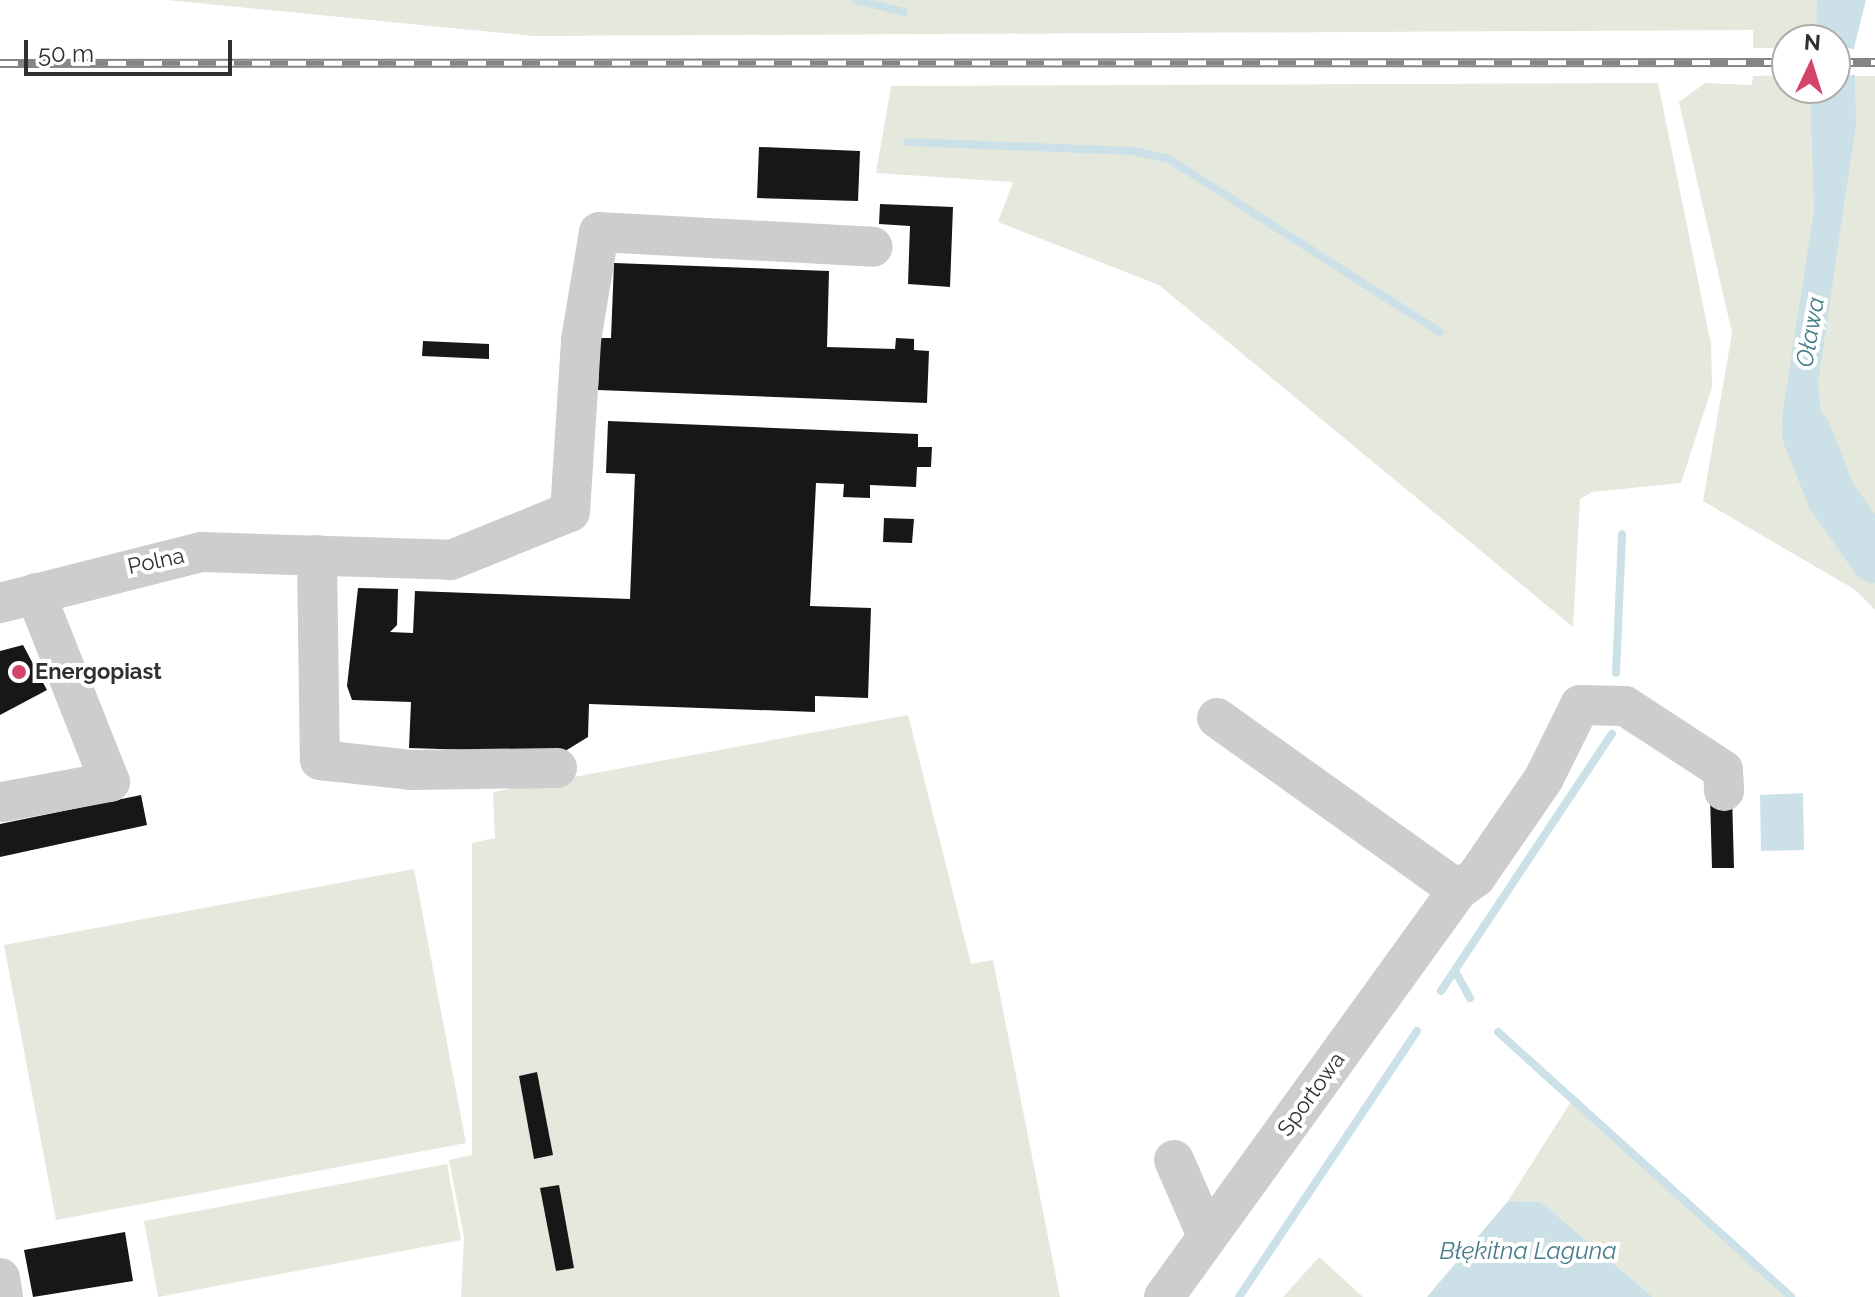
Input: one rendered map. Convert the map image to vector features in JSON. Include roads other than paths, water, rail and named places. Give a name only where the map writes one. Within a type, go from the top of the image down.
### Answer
[{"type":"street","name":"Polna","points":[[17,598],[201,552],[451,560],[570,512],[581,340],[599,232],[873,247]]},
{"type":"street","points":[[317,555],[320,760],[410,770],[557,768]]},
{"type":"street","points":[[2,802],[110,782],[17,598]]},
{"type":"street","name":"Sportowa","points":[[1164,1297],[1458,890],[1476,877],[1544,778],[1580,705],[1625,706],[1723,770],[1724,791]]},
{"type":"street","points":[[1217,718],[1458,890]]},
{"type":"street","points":[[1174,1160],[1207,1236]]},
{"type":"street","points":[[0,1278],[3,1297]]},
{"type":"water","points":[[1817,0],[1866,0],[1854,48],[1856,124],[1818,383],[1825,447],[1845,491],[1821,503],[1785,446],[1782,417],[1814,210],[1811,104],[1851,104],[1851,24],[1816,24]]},
{"type":"water","points":[[1803,793],[1804,850],[1761,851],[1760,795]]},
{"type":"water","name":"Błękitna Laguna","points":[[1508,1201],[1541,1202],[1653,1297],[1427,1297]]},
{"type":"waterway","points":[[856,0],[904,12]]},
{"type":"waterway","points":[[908,142],[1132,151],[1169,159],[1439,332]]},
{"type":"waterway","name":"Oława","points":[[1807,434],[1832,497],[1875,558]]},
{"type":"waterway","points":[[1616,673],[1622,534]]},
{"type":"waterway","points":[[1441,991],[1612,734]]},
{"type":"waterway","points":[[1455,971],[1470,998]]},
{"type":"waterway","points":[[1239,1297],[1417,1031]]},
{"type":"waterway","points":[[1498,1032],[1791,1297]]},
{"type":"railway","points":[[0,63],[1771,62]]},
{"type":"railway","points":[[1851,62],[1875,62]]},
{"type":"place","name":"Energopiast","points":[[19,672]]}]
